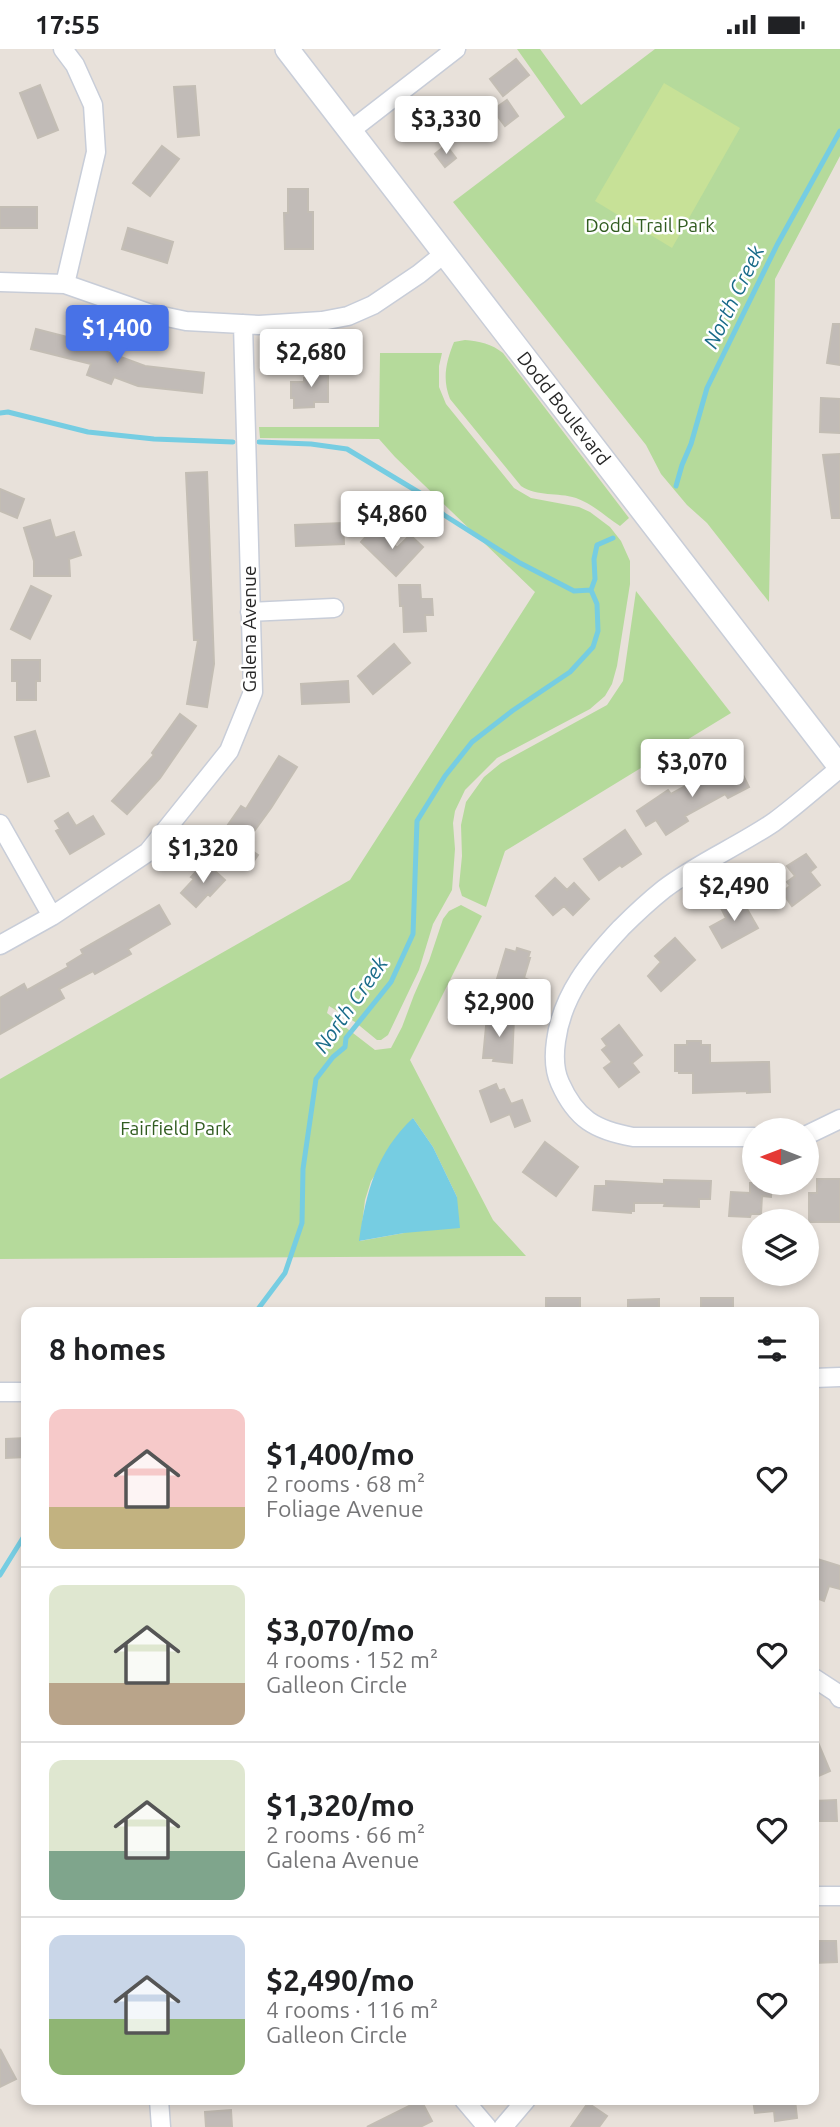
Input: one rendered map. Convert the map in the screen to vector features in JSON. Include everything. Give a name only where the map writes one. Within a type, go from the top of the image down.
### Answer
[{"type":"street","points":[[63,49],[75,65],[93,105],[96,152],[65,284]]},
{"type":"street","name":"Dodd Boulevard","points":[[287,49],[840,767]]},
{"type":"street","points":[[350,131],[456,49]]},
{"type":"street","points":[[0,282],[65,284],[148,313],[186,321],[243,324],[322,321],[348,316],[373,305],[445,253]]},
{"type":"street","name":"Galena Avenue","points":[[0,945],[52,916],[148,852],[229,751],[253,692],[243,324]]},
{"type":"street","points":[[250,612],[334,608]]},
{"type":"street","points":[[742,1137],[633,1137],[595,1126],[577,1112],[557,1076],[554,1055],[558,1029],[566,1003],[582,973],[594,956],[640,909],[666,887],[772,823],[840,767]]},
{"type":"street","points":[[0,824],[52,916]]},
{"type":"street","points":[[819,1129],[840,1119]]},
{"type":"street","points":[[819,1378],[840,1377]]},
{"type":"street","points":[[0,1392],[21,1392]]},
{"type":"street","points":[[819,1681],[840,1698]]},
{"type":"street","points":[[819,1896],[840,1896]]},
{"type":"street","points":[[159,2105],[160,2127]]},
{"type":"street","points":[[468,2105],[487,2127]]},
{"type":"street","points":[[503,2127],[522,2105]]},
{"type":"green space","name":"Dodd Trail Park","points":[[517,49],[540,49],[581,105],[655,49],[840,49],[840,156],[775,279],[769,602],[707,523],[687,505],[661,474],[646,445],[453,202],[565,117]]},
{"type":"green space","points":[[664,83],[740,128],[672,248],[595,201]]},
{"type":"green space","points":[[465,340],[494,347],[503,353],[629,518],[620,526],[576,498],[534,492],[521,486],[450,399],[446,377],[449,357],[454,342]]},
{"type":"green space","name":"Fairfield Park","points":[[380,353],[442,353],[439,387],[446,404],[514,488],[531,498],[579,507],[590,512],[610,527],[621,541],[630,561],[630,584],[617,666],[605,696],[590,709],[497,758],[465,790],[455,811],[453,823],[455,849],[452,890],[433,924],[419,970],[388,1035],[377,1040],[329,1006],[327,1013],[375,1050],[391,1048],[429,961],[443,919],[449,911],[461,905],[482,916],[410,1060],[493,1220],[526,1256],[0,1259],[0,1079],[350,880],[535,592],[379,439],[260,438],[259,427],[379,427]],"holes":[[[413,1118],[433,1147],[457,1197],[404,1233],[360,1241],[365,1200],[371,1181]]]},
{"type":"green space","points":[[636,591],[731,713],[505,851],[486,907],[462,896],[459,886],[461,825],[466,802],[484,777],[501,763],[607,705],[623,681]]},
{"type":"water","points":[[413,1118],[433,1147],[457,1197],[460,1228],[404,1233],[359,1241],[365,1206],[375,1174],[390,1145]]},
{"type":"building","points":[[516,59],[529,75],[503,96],[490,79]]},
{"type":"building","points":[[40,85],[58,130],[38,138],[20,93]]},
{"type":"building","points":[[195,86],[199,135],[178,137],[174,87]]},
{"type":"building","points":[[507,100],[518,116],[505,126],[493,110]]},
{"type":"building","points":[[457,105],[470,122],[445,141],[432,124]]},
{"type":"building","points":[[446,145],[456,158],[445,167],[435,154]]},
{"type":"building","points":[[162,146],[179,159],[150,196],[133,183]]},
{"type":"building","points":[[288,189],[308,189],[308,212],[313,212],[313,249],[285,249],[284,213],[288,213]]},
{"type":"building","points":[[0,207],[37,207],[37,228],[0,228]]},
{"type":"building","points":[[128,228],[173,242],[167,263],[122,249]]},
{"type":"building","points":[[833,324],[840,324],[840,365],[827,363]]},
{"type":"building","points":[[36,329],[83,341],[145,366],[204,373],[202,393],[138,386],[114,377],[111,384],[87,375],[91,364],[31,349]]},
{"type":"building","points":[[308,369],[328,369],[328,402],[314,402],[314,407],[294,408],[291,382],[304,382],[304,378],[308,378]]},
{"type":"building","points":[[821,398],[840,399],[840,433],[820,432]]},
{"type":"building","points":[[840,454],[840,518],[832,518],[823,455]]},
{"type":"building","points":[[207,472],[214,664],[207,707],[187,704],[198,640],[194,640],[186,473]]},
{"type":"building","points":[[0,489],[24,499],[17,518],[0,511]]},
{"type":"building","points":[[50,520],[55,538],[74,532],[81,555],[69,559],[70,576],[34,576],[34,561],[24,528]]},
{"type":"building","points":[[343,523],[344,544],[296,546],[295,525]]},
{"type":"building","points":[[375,527],[397,548],[410,535],[423,547],[396,576],[361,542]]},
{"type":"building","points":[[399,585],[420,585],[421,599],[432,599],[433,615],[425,615],[426,631],[404,632]]},
{"type":"building","points":[[31,586],[51,596],[30,639],[11,629]]},
{"type":"building","points":[[394,644],[410,663],[373,694],[358,676]]},
{"type":"building","points":[[12,660],[40,660],[36,700],[17,700],[17,681],[12,681]]},
{"type":"building","points":[[348,681],[349,702],[302,704],[301,684]]},
{"type":"building","points":[[180,714],[196,726],[160,778],[127,814],[112,801],[154,755],[152,753]]},
{"type":"building","points":[[35,731],[49,776],[28,782],[15,737]]},
{"type":"building","points":[[279,756],[297,767],[244,845],[258,855],[249,868],[217,846],[225,834],[223,832],[241,806],[246,809]]},
{"type":"building","points":[[724,765],[729,775],[740,769],[749,787],[728,798],[725,794],[685,816],[688,821],[666,835],[656,820],[646,826],[637,811],[668,790],[671,794]]},
{"type":"building","points":[[68,813],[76,826],[93,816],[104,834],[70,854],[56,831],[60,829],[55,821]]},
{"type":"building","points":[[625,830],[641,854],[599,880],[584,859]]},
{"type":"building","points":[[806,854],[816,867],[810,872],[820,885],[792,906],[782,892],[790,886],[787,882],[795,876],[787,866]]},
{"type":"building","points":[[205,862],[225,880],[196,907],[181,893]]},
{"type":"building","points":[[555,878],[567,890],[574,883],[589,899],[573,915],[564,906],[553,915],[536,896]]},
{"type":"building","points":[[739,895],[758,928],[722,948],[710,927],[726,918],[720,906]]},
{"type":"building","points":[[159,905],[170,924],[128,949],[131,954],[95,974],[93,971],[59,989],[64,998],[0,1034],[0,998],[24,984],[27,990],[68,967],[67,964],[83,954],[81,950]]},
{"type":"building","points":[[675,938],[695,960],[661,991],[648,976],[661,962],[655,956]]},
{"type":"building","points":[[517,948],[530,952],[524,978],[529,980],[519,1001],[493,992],[506,949],[516,952]]},
{"type":"building","points":[[487,1016],[514,1018],[512,1063],[483,1058]]},
{"type":"building","points":[[619,1025],[642,1055],[632,1063],[639,1072],[619,1087],[604,1068],[612,1062],[602,1050],[607,1046],[602,1039]]},
{"type":"building","points":[[687,1041],[701,1041],[701,1045],[710,1045],[710,1063],[769,1062],[770,1092],[693,1093],[693,1073],[675,1071],[675,1045],[687,1045]]},
{"type":"building","points":[[496,1084],[499,1091],[504,1089],[511,1104],[522,1100],[530,1121],[515,1127],[510,1114],[491,1122],[480,1091]]},
{"type":"building","points":[[545,1142],[578,1167],[556,1196],[523,1172]]},
{"type":"building","points":[[819,1179],[840,1179],[840,1222],[819,1222],[819,1209],[809,1209],[809,1195],[819,1195]]},
{"type":"building","points":[[664,1180],[711,1181],[710,1199],[699,1199],[699,1207],[634,1203],[634,1211],[631,1213],[593,1210],[595,1186],[606,1186],[606,1181],[664,1184]]},
{"type":"building","points":[[731,1192],[771,1197],[762,1196],[761,1209],[742,1209],[742,1217],[729,1216]]},
{"type":"building","points":[[546,1298],[580,1298],[580,1307],[546,1307]]},
{"type":"building","points":[[701,1298],[733,1298],[733,1307],[701,1307]]},
{"type":"building","points":[[659,1299],[659,1307],[628,1307],[628,1300]]},
{"type":"building","points":[[21,1438],[21,1457],[6,1458],[6,1439]]},
{"type":"building","points":[[819,1560],[840,1566],[840,1589],[829,1586],[824,1601],[819,1599]]},
{"type":"building","points":[[819,1745],[830,1771],[819,1776]]},
{"type":"building","points":[[836,1800],[837,1821],[819,1821],[819,1801]]},
{"type":"building","points":[[819,1941],[836,1941],[837,1962],[819,1963]]},
{"type":"building","points":[[0,2049],[16,2079],[0,2087]]},
{"type":"building","points":[[411,2105],[424,2105],[432,2121],[420,2127],[367,2127]]},
{"type":"building","points":[[587,2105],[607,2116],[599,2127],[571,2127]]},
{"type":"building","points":[[754,2105],[796,2105],[797,2118],[775,2121],[774,2111],[755,2113]]},
{"type":"building","points":[[231,2110],[232,2127],[206,2127],[205,2112]]},
{"type":"waterway","name":"North Creek","points":[[676,486],[707,388],[777,245],[840,131]]},
{"type":"waterway","points":[[0,413],[8,412],[88,432],[154,439],[233,442]]},
{"type":"waterway","points":[[259,442],[311,444],[347,449],[420,493],[444,515],[520,563],[574,591],[591,590]]},
{"type":"waterway","name":"North Creek","points":[[260,1307],[285,1273],[302,1223],[303,1169],[316,1079],[333,1057],[345,1047],[346,1038],[391,982],[413,934],[417,821],[445,776],[472,742],[570,672],[593,647],[598,631],[597,604],[591,590],[595,579],[594,559],[597,545],[613,538]]},
{"type":"waterway","name":"North Creek","points":[[0,1575],[21,1541]]}]
